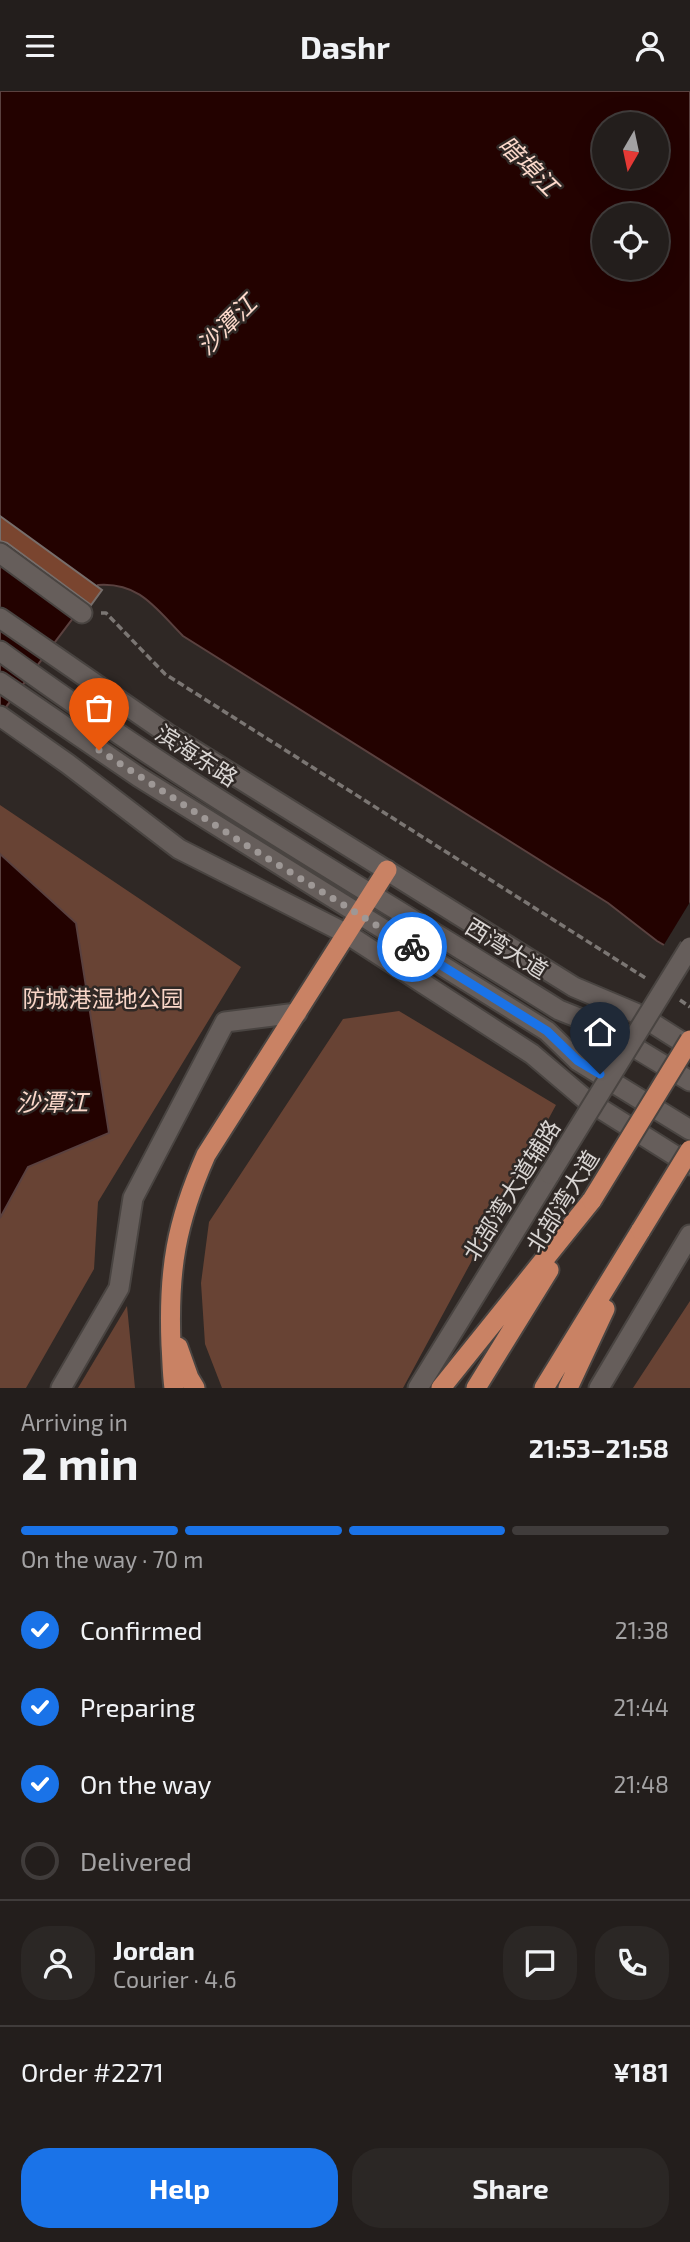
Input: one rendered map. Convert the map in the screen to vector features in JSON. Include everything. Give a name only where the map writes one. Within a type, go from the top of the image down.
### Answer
[{"type":"highway","points":[[174,1388],[170,1320],[174,1250],[192,1187],[206,1155],[387,870]]},
{"type":"highway","name":"北部湾大道","points":[[477,1388],[690,1040]]},
{"type":"highway","points":[[544,1388],[690,1150]]},
{"type":"highway","points":[[441,1388],[592,1200]]},
{"type":"highway","points":[[568,1388],[641,1230]]},
{"type":"highway","points":[[170,1320],[179,1353],[195,1388]]},
{"type":"main road","points":[[0,553],[82,613]]},
{"type":"main road","points":[[0,618],[168,734],[574,987],[638,1014],[690,1047]]},
{"type":"main road","name":"滨海东路","points":[[0,652],[153,757],[372,894]]},
{"type":"main road","points":[[0,683],[139,777],[547,1031],[578,1061],[690,1130]]},
{"type":"main road","points":[[2,717],[179,849],[347,934],[532,1054],[585,1099],[690,1165]]},
{"type":"main road","name":"西湾大道","points":[[372,894],[559,1010],[599,1026],[690,1081]]},
{"type":"main road","name":"北部湾大道辅路","points":[[418,1388],[690,947]]},
{"type":"main road","points":[[61,1388],[119,1288],[133,1198],[225,1022],[297,1013]]},
{"type":"main road","points":[[599,1388],[690,1235]]},
{"type":"path","points":[[82,613],[106,613],[165,674],[656,985]]},
{"type":"path","points":[[679,999],[690,1007]]},
{"type":"green space","name":"防城港湿地公园","points":[[0,805],[241,967],[98,1202],[94,1269],[26,1388],[0,1388]]},
{"type":"green space","points":[[399,1011],[556,1105],[403,1388],[222,1388],[205,1344],[201,1283],[209,1222],[343,1019]]},
{"type":"green space","points":[[690,1301],[690,1388],[633,1388]]},
{"type":"green space","points":[[127,1306],[135,1388],[78,1388]]},
{"type":"water","name":"暗埠江","points":[[0,91],[690,91],[690,960],[657,941],[608,903],[183,636],[146,599],[125,588],[98,585],[0,715]]},
{"type":"water","name":"沙潭江","points":[[0,854],[76,923],[109,1133],[28,1167],[0,1218]]},
{"type":"pier","points":[[690,902],[690,963],[662,948]]},
{"type":"building","points":[[0,516],[102,590],[91,605],[7,543],[0,541]]},
{"type":"way so far","points":[[99,750],[412,947]]},
{"type":"route","points":[[412,947],[547,1031],[578,1061],[600,1074]]}]
